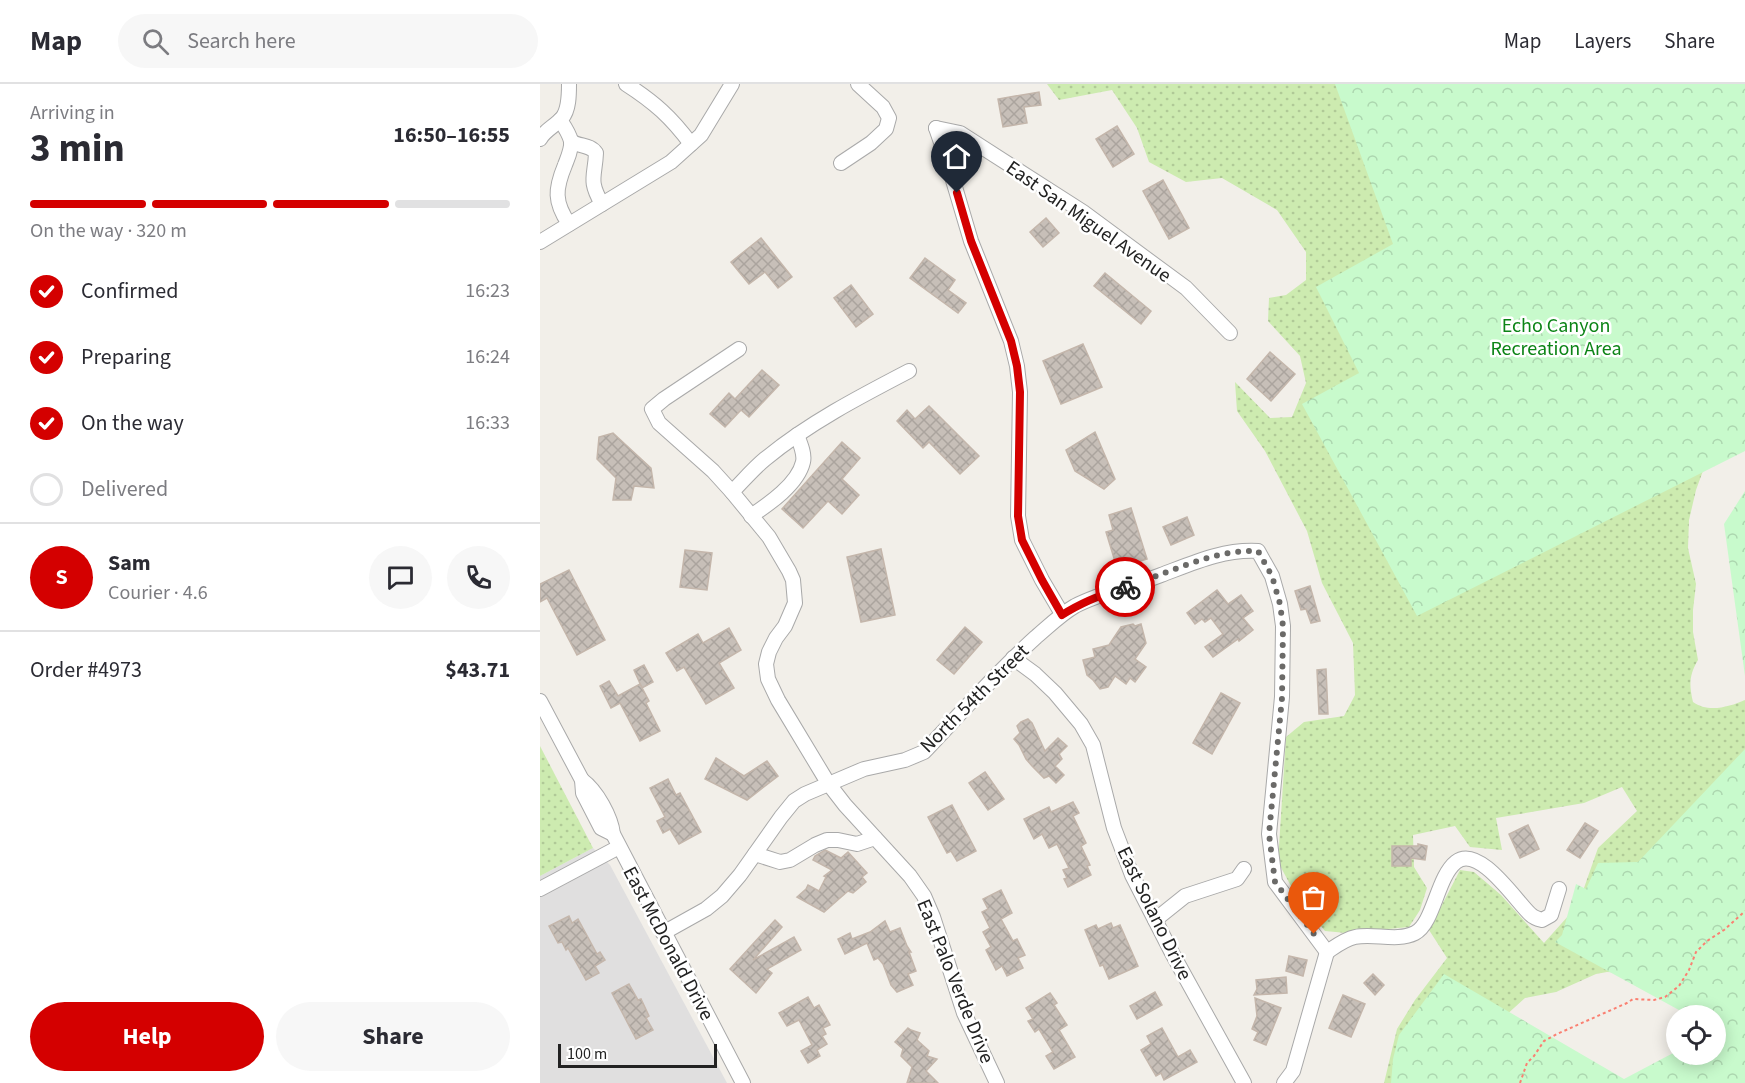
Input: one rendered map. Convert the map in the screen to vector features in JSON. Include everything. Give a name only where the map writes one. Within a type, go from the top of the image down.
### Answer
[{"type":"street","points":[[540,139],[563,117],[570,84]]},
{"type":"street","points":[[626,84],[658,106],[676,123],[691,144]]},
{"type":"street","points":[[540,242],[671,162],[701,135],[732,84]]},
{"type":"street","points":[[841,163],[872,143],[886,129],[889,118],[883,107],[858,84]]},
{"type":"street","points":[[560,120],[571,141],[558,192],[560,210],[570,224]]},
{"type":"street","name":"East San Miguel Avenue","points":[[1062,615],[1022,540],[1018,516],[1020,392],[1017,366],[1011,341],[971,241],[936,128],[960,133],[1083,212],[1186,288],[1230,333]]},
{"type":"street","points":[[571,141],[574,144],[590,147],[596,153],[593,185],[602,204]]},
{"type":"street","name":"East Palo Verde Drive","points":[[739,349],[652,409],[659,423],[713,471],[732,492],[781,556],[793,580],[795,603],[769,652],[766,664],[768,679],[828,783],[910,876],[924,896],[964,1013],[997,1083]]},
{"type":"street","points":[[732,492],[764,460],[797,435],[852,400],[909,371]]},
{"type":"street","points":[[752,516],[792,483],[803,462],[797,435]]},
{"type":"street","name":"North 54th Street","points":[[663,933],[706,909],[722,896],[740,876],[794,801],[828,783],[864,769],[905,760],[924,752],[1013,658],[1062,615],[1099,595],[1154,578],[1208,557],[1242,550],[1258,551],[1272,576],[1283,626],[1282,698],[1269,834],[1275,882],[1327,952]]},
{"type":"street","name":"East Solano Drive","points":[[1013,658],[1055,693],[1081,724],[1093,745],[1114,828],[1132,875],[1244,1083]]},
{"type":"street","name":"East McDonald Drive","points":[[540,701],[582,780],[583,793],[601,828],[616,841],[743,1083]]},
{"type":"street","points":[[756,854],[780,862],[790,860],[827,840],[857,844],[875,838]]},
{"type":"street","points":[[540,889],[616,841]]},
{"type":"street","points":[[1284,1083],[1293,1071],[1327,952],[1344,940],[1356,936],[1395,937],[1418,931],[1449,869],[1459,860],[1466,858],[1477,861],[1487,869],[1509,889],[1531,916],[1542,920],[1551,915],[1559,889]]},
{"type":"street","points":[[1155,920],[1185,896],[1237,879],[1244,869]]},
{"type":"path","points":[[1520,1083],[1527,1063],[1544,1041],[1633,999],[1654,1000],[1665,997],[1679,987],[1696,952],[1745,911]]},
{"type":"shaded area","points":[[593,848],[610,865],[727,1083],[540,1083],[540,876]]},
{"type":"green space","points":[[1047,84],[1745,84],[1745,266],[1704,468],[1689,520],[1688,548],[1696,584],[1693,632],[1698,660],[1691,680],[1693,702],[1712,708],[1725,707],[1745,700],[1745,944],[1667,975],[1607,972],[1596,974],[1556,992],[1525,998],[1504,1017],[1506,1083],[1384,1083],[1397,1029],[1415,1000],[1447,958],[1429,930],[1460,870],[1474,872],[1501,895],[1544,943],[1578,905],[1598,848],[1637,811],[1622,787],[1584,803],[1496,818],[1502,850],[1470,847],[1455,826],[1413,835],[1414,867],[1427,888],[1420,910],[1409,927],[1346,933],[1325,931],[1299,901],[1278,862],[1286,737],[1304,722],[1344,716],[1355,695],[1353,643],[1322,583],[1307,531],[1265,451],[1237,411],[1235,382],[1270,418],[1292,417],[1306,383],[1300,356],[1268,321],[1269,298],[1286,295],[1306,280],[1306,252],[1277,210],[1222,178],[1186,182],[1149,162],[1137,128],[1112,90],[1059,100]]},
{"type":"green space","name":"Echo Canyon Recreation Area","points":[[1335,84],[1745,84],[1745,451],[1417,616],[1302,404],[1359,373],[1316,287],[1393,244]]},
{"type":"green space","points":[[1745,491],[1745,676],[1724,524]]},
{"type":"green space","points":[[540,746],[593,848],[540,876]]},
{"type":"green space","points":[[1745,749],[1745,1083],[1391,1083],[1393,1059],[1399,1035],[1444,974],[1624,1079],[1666,1057],[1666,1065],[1726,1065],[1726,1005],[1670,1005],[1555,942],[1562,935],[1576,884],[1586,889],[1598,863],[1638,862]]},
{"type":"building","points":[[1039,92],[1041,105],[1024,107],[1027,123],[1003,127],[998,99]]},
{"type":"building","points":[[1117,126],[1134,154],[1113,167],[1096,139]]},
{"type":"building","points":[[1163,180],[1189,228],[1169,239],[1143,191]]},
{"type":"building","points":[[1046,218],[1059,233],[1043,247],[1030,232]]},
{"type":"building","points":[[761,238],[792,277],[778,288],[765,272],[749,284],[731,262]]},
{"type":"building","points":[[925,258],[955,280],[948,290],[966,303],[958,313],[910,278]]},
{"type":"building","points":[[1105,273],[1151,311],[1141,324],[1094,286]]},
{"type":"building","points":[[851,285],[873,314],[856,327],[834,298]]},
{"type":"building","points":[[1083,344],[1102,387],[1061,404],[1043,361]]},
{"type":"building","points":[[1270,352],[1295,374],[1271,401],[1247,379]]},
{"type":"building","points":[[762,370],[779,385],[749,417],[741,410],[725,427],[710,414],[729,393],[735,399]]},
{"type":"building","points":[[929,406],[979,456],[960,474],[929,442],[923,448],[897,421],[907,410],[915,419]]},
{"type":"building","points":[[1095,432],[1115,479],[1104,489],[1075,471],[1066,450]]},
{"type":"building","points":[[613,433],[651,468],[654,488],[634,486],[631,500],[613,500],[616,478],[597,459],[599,437]]},
{"type":"building","points":[[842,442],[860,458],[842,479],[859,495],[842,514],[828,501],[803,528],[782,509]]},
{"type":"building","points":[[1131,508],[1147,559],[1117,568],[1106,532],[1113,530],[1109,515]]},
{"type":"building","points":[[1187,517],[1194,535],[1171,545],[1163,527]]},
{"type":"building","points":[[881,549],[895,615],[861,622],[847,557]]},
{"type":"building","points":[[685,550],[712,553],[707,590],[680,587]]},
{"type":"building","points":[[569,570],[605,640],[577,655],[547,598],[540,602],[540,584]]},
{"type":"building","points":[[1310,586],[1320,621],[1311,623],[1306,609],[1301,610],[1295,591]]},
{"type":"building","points":[[1217,590],[1228,604],[1241,595],[1253,611],[1243,618],[1253,630],[1213,657],[1205,647],[1223,634],[1211,618],[1205,622],[1202,619],[1195,624],[1187,613]]},
{"type":"building","points":[[1133,624],[1135,626],[1141,624],[1146,643],[1135,659],[1146,667],[1135,682],[1130,678],[1126,684],[1115,676],[1108,687],[1100,689],[1087,675],[1083,660],[1095,657],[1093,649],[1109,645],[1121,627]]},
{"type":"building","points":[[965,627],[982,642],[954,674],[937,660]]},
{"type":"building","points":[[729,628],[741,650],[719,663],[734,688],[706,704],[684,667],[677,671],[666,653],[698,634],[703,643]]},
{"type":"building","points":[[644,665],[653,682],[642,688],[634,670]]},
{"type":"building","points":[[1326,669],[1328,714],[1319,714],[1317,670]]},
{"type":"building","points":[[609,681],[618,696],[640,684],[649,701],[646,703],[660,731],[640,741],[620,703],[611,708],[600,686]]},
{"type":"building","points":[[1221,693],[1240,703],[1212,754],[1193,743]]},
{"type":"building","points":[[1028,719],[1045,751],[1058,738],[1067,746],[1059,754],[1062,759],[1055,766],[1064,775],[1056,783],[1049,776],[1044,778],[1032,766],[1014,739],[1020,733],[1017,726]]},
{"type":"building","points":[[716,758],[744,776],[767,761],[778,776],[747,800],[705,779]]},
{"type":"building","points":[[985,772],[1004,799],[988,810],[969,783]]},
{"type":"building","points":[[668,779],[676,795],[680,793],[701,832],[679,844],[670,829],[663,833],[657,821],[665,817],[650,788]]},
{"type":"building","points":[[1073,802],[1079,813],[1073,816],[1086,843],[1081,846],[1090,865],[1087,866],[1091,875],[1068,887],[1063,870],[1069,868],[1057,844],[1049,848],[1042,834],[1034,839],[1024,819],[1049,807],[1051,812]]},
{"type":"building","points":[[952,805],[976,851],[957,861],[951,851],[947,853],[928,817]]},
{"type":"building","points":[[1585,823],[1598,831],[1580,858],[1567,850]]},
{"type":"building","points":[[1528,825],[1539,849],[1520,858],[1509,834]]},
{"type":"building","points":[[1418,844],[1427,846],[1425,860],[1411,858],[1411,866],[1392,866],[1392,846],[1418,846]]},
{"type":"building","points":[[825,850],[841,858],[848,852],[867,873],[862,877],[866,882],[853,893],[848,891],[824,912],[797,897],[808,885],[819,891],[826,877],[824,876],[832,870],[813,860]]},
{"type":"building","points":[[1001,890],[1012,913],[1001,919],[1013,941],[1017,939],[1025,955],[1018,958],[1023,968],[1007,976],[1002,966],[996,970],[986,950],[991,947],[983,932],[990,928],[982,912],[988,909],[983,899]]},
{"type":"building","points":[[569,916],[572,923],[578,919],[597,954],[600,952],[605,960],[595,966],[599,973],[586,980],[568,948],[566,950],[562,942],[558,943],[549,926]]},
{"type":"building","points":[[775,920],[782,927],[753,960],[794,937],[801,950],[767,969],[772,973],[756,993],[730,969]]},
{"type":"building","points":[[885,921],[890,932],[900,928],[911,952],[909,952],[916,971],[908,974],[913,985],[897,992],[891,985],[883,964],[878,958],[874,960],[867,943],[845,954],[838,939],[850,933],[852,939],[870,932]]},
{"type":"building","points":[[1111,923],[1113,928],[1120,925],[1138,966],[1109,979],[1103,965],[1100,966],[1085,930],[1096,925],[1098,929]]},
{"type":"building","points":[[1289,956],[1307,960],[1303,976],[1286,971]]},
{"type":"building","points":[[1373,974],[1384,985],[1375,995],[1364,983]]},
{"type":"building","points":[[1286,977],[1287,993],[1254,995],[1257,989],[1256,980]]},
{"type":"building","points":[[629,984],[638,1000],[641,999],[649,1016],[646,1018],[653,1030],[636,1039],[612,993]]},
{"type":"building","points":[[1155,992],[1162,1005],[1137,1019],[1130,1006]]},
{"type":"building","points":[[1050,993],[1057,1003],[1054,1005],[1067,1025],[1059,1030],[1075,1057],[1054,1069],[1046,1056],[1053,1052],[1039,1029],[1035,1032],[1028,1021],[1033,1019],[1026,1008]]},
{"type":"building","points":[[1343,995],[1365,1004],[1351,1037],[1329,1028]]},
{"type":"building","points":[[808,997],[814,1008],[819,1005],[830,1025],[823,1028],[826,1034],[822,1036],[827,1044],[817,1050],[820,1056],[808,1063],[801,1051],[812,1045],[799,1020],[787,1026],[779,1013]]},
{"type":"building","points":[[1255,998],[1281,1008],[1266,1045],[1254,1040],[1258,1032],[1252,1029],[1257,1016]]},
{"type":"building","points":[[908,1028],[920,1033],[917,1040],[929,1051],[927,1056],[937,1059],[926,1071],[938,1083],[907,1083],[912,1067],[901,1056],[903,1049],[895,1042]]},
{"type":"building","points":[[1162,1028],[1178,1057],[1190,1050],[1197,1062],[1164,1080],[1161,1073],[1156,1076],[1141,1050],[1151,1044],[1147,1036]]},
{"type":"way so far","points":[[1125,587],[1208,557],[1242,550],[1258,551],[1272,576],[1283,626],[1282,698],[1269,834],[1275,882],[1314,934]]},
{"type":"route","points":[[957,193],[971,241],[1011,341],[1017,366],[1020,392],[1018,516],[1022,540],[1062,615],[1099,595],[1125,587]]}]
